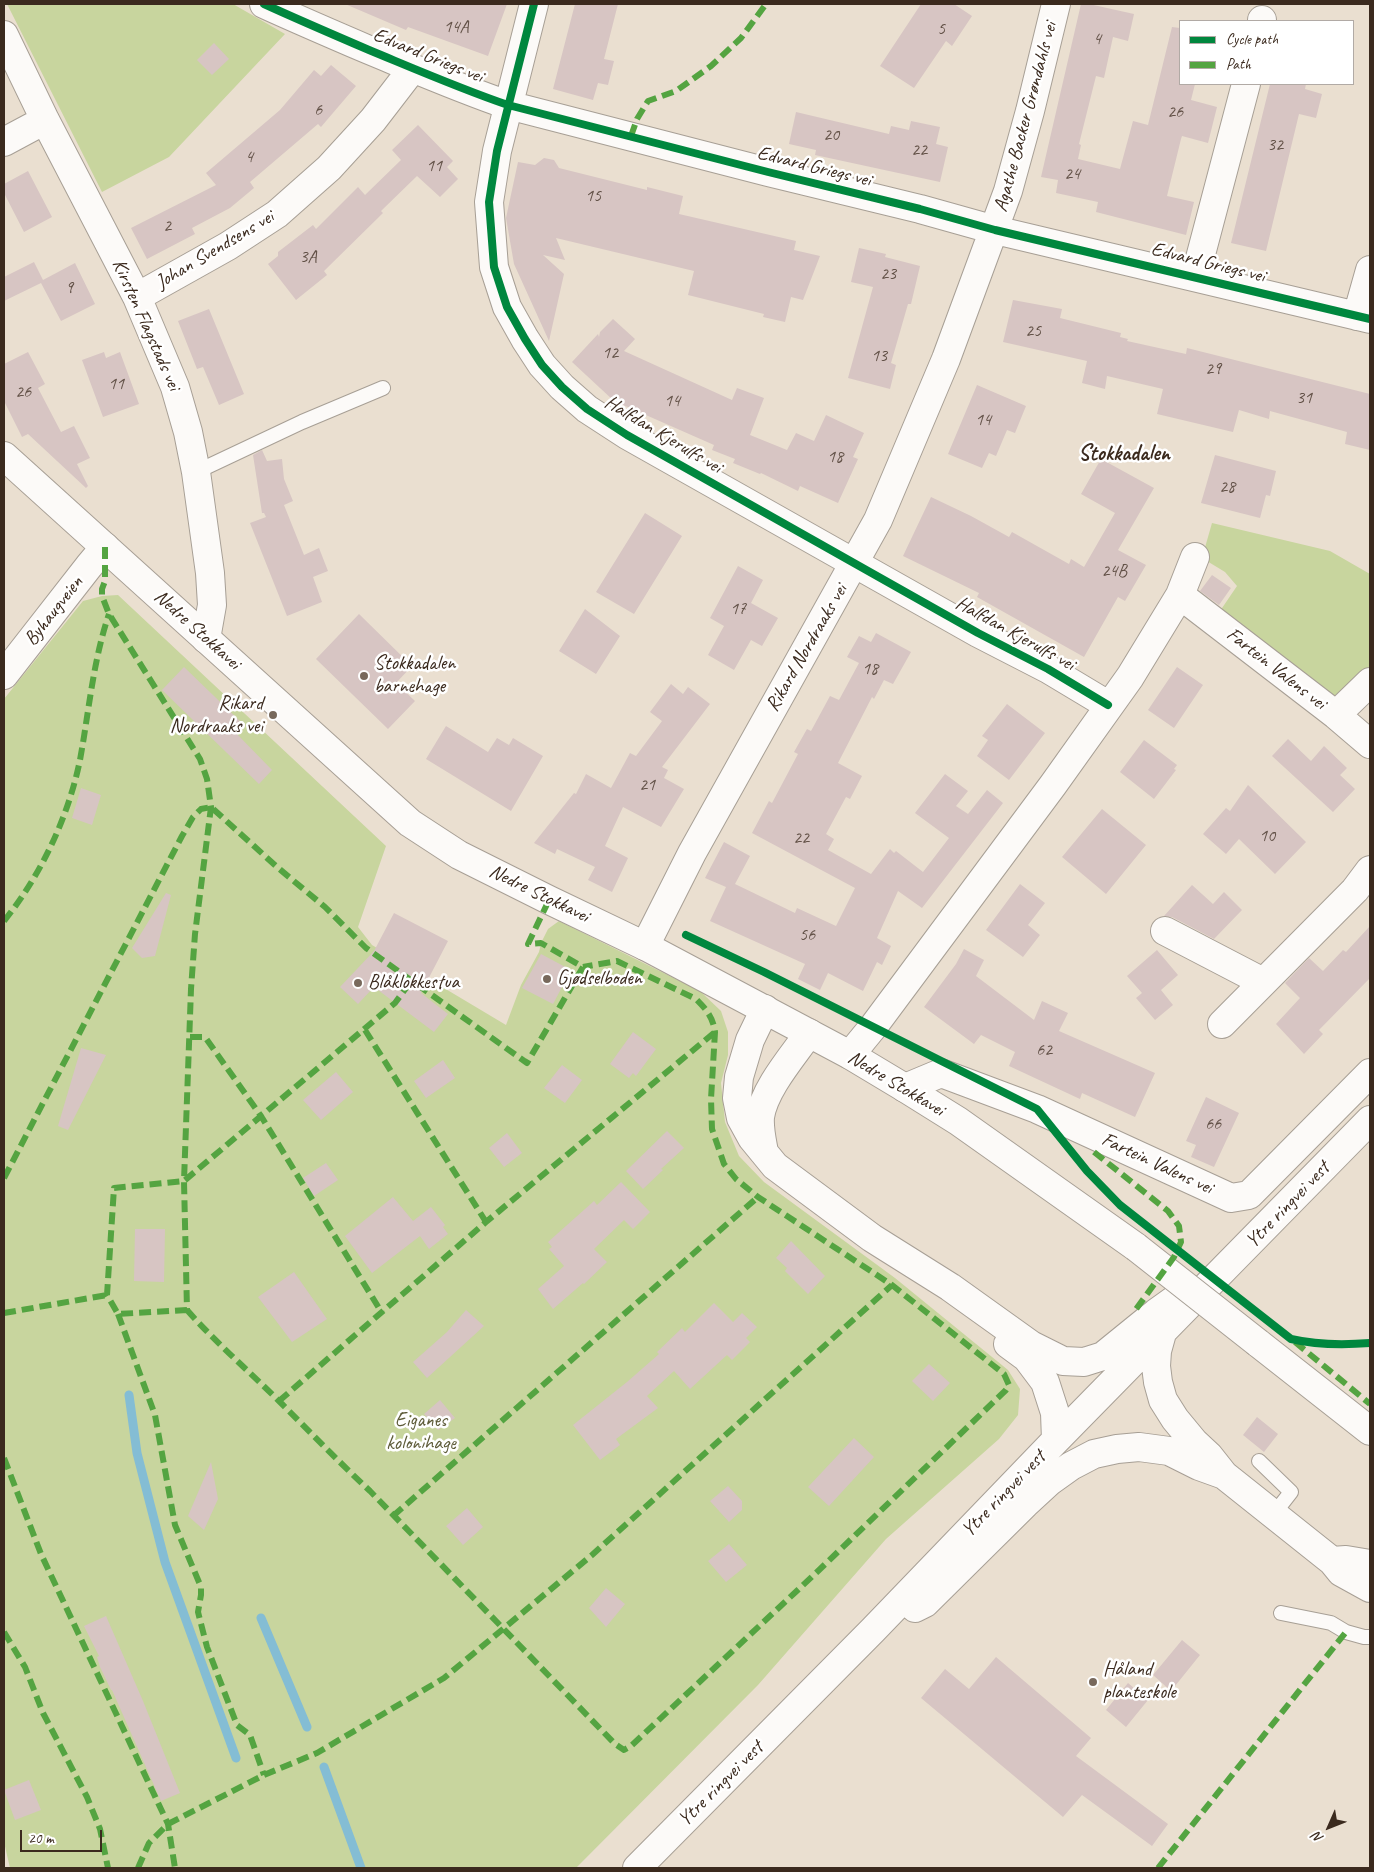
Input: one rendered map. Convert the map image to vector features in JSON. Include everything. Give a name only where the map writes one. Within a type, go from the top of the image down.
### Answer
[{"type":"street","name":"Edvard Griegs vei","points":[[264,4],[297,20],[474,93],[508,105],[920,209],[995,230],[1364,318],[1370,270]]},
{"type":"street","name":"Halfdan Kjerulfs vei","points":[[534,4],[497,151],[489,202],[494,267],[508,307],[525,340],[542,365],[562,387],[587,409],[627,435],[978,633],[1048,669],[1108,706]]},
{"type":"street","name":"Agathe Backer Grøndahls vei","points":[[995,230],[1008,192],[1028,120],[1056,4]]},
{"type":"street","name":"Kirsten Flagstads vei","points":[[4,35],[45,120],[137,297],[175,387],[188,432],[196,472],[210,574],[212,605],[206,638]]},
{"type":"street","name":"Johan Svendsens vei","points":[[137,297],[228,246],[277,214],[329,168],[373,120],[413,68]]},
{"type":"street","name":"Edvard Griegs vei","points":[[1195,277],[1246,85]]},
{"type":"street","points":[[4,142],[45,120]]},
{"type":"street","name":"Rikard Nordraaks vei","points":[[645,946],[696,844],[878,520],[946,359],[995,230]]},
{"type":"street","name":"Nedre Stokkavei","points":[[4,456],[410,823],[459,855],[645,946],[850,1055],[905,1088],[1040,1178],[1136,1247],[1370,1431]]},
{"type":"street","name":"Byhaugveien","points":[[4,675],[105,547]]},
{"type":"street","points":[[850,1055],[873,1027],[1053,785],[1130,677],[1180,595],[1195,557]]},
{"type":"street","name":"Fartein Valens vei","points":[[1180,595],[1336,715],[1370,744]]},
{"type":"street","points":[[1336,715],[1370,682]]},
{"type":"street","points":[[1222,1024],[1263,982],[1365,888]]},
{"type":"street","points":[[1165,930],[1263,982]]},
{"type":"street","points":[[765,1009],[750,1040],[739,1077],[737,1098],[741,1118],[752,1138],[764,1154],[791,1178],[872,1238],[941,1296],[1027,1358],[1045,1382],[1055,1413],[1056,1440]]},
{"type":"street","points":[[764,1154],[760,1135],[760,1117],[767,1097],[809,1033]]},
{"type":"street","name":"Fartein Valens vei","points":[[905,1088],[941,1073],[1037,1109],[1231,1198],[1250,1195],[1370,1072]]},
{"type":"street","name":"Ytre ringvei vest","points":[[637,1868],[874,1630],[1056,1440],[1221,1274],[1370,1120]]},
{"type":"street","points":[[872,1238],[950,1287],[1031,1345],[1063,1361],[1084,1362],[1104,1356],[1175,1299],[1221,1274]]},
{"type":"street","points":[[1162,1333],[1157,1351],[1158,1382],[1163,1400],[1175,1419],[1224,1475],[1332,1560],[1341,1572],[1370,1588]]},
{"type":"street","points":[[874,1630],[926,1603],[1024,1504],[1071,1466],[1094,1454],[1139,1447],[1169,1451],[1199,1466],[1224,1475]]},
{"type":"street","points":[[1332,1560],[1370,1564]]},
{"type":"lane","points":[[196,472],[302,422],[383,388]]},
{"type":"lane","points":[[1258,1461],[1291,1492],[1273,1515]]},
{"type":"lane","points":[[1280,1613],[1331,1623],[1346,1632],[1370,1637]]},
{"type":"green space","points":[[7,4],[233,4],[285,34],[169,157],[102,192]]},
{"type":"green space","points":[[1212,523],[1330,551],[1370,574],[1370,670],[1347,695],[1331,696],[1218,614],[1237,586],[1225,572],[1202,558]]},
{"type":"green space","name":"Eiganes kolonihage","points":[[118,595],[386,846],[358,927],[372,945],[506,1025],[521,985],[539,952],[548,929],[559,921],[700,991],[721,1011],[728,1032],[728,1055],[721,1083],[725,1122],[739,1156],[764,1182],[895,1278],[1008,1370],[1020,1389],[1018,1415],[999,1439],[886,1539],[758,1685],[576,1868],[10,1868],[4,1842],[4,699],[83,601],[102,596]]},
{"type":"building","points":[[345,4],[507,4],[488,56],[408,27],[406,30]]},
{"type":"building","points":[[575,4],[618,4],[604,59],[614,61],[608,85],[598,83],[593,100],[553,89]]},
{"type":"building","points":[[921,4],[954,4],[972,16],[952,46],[946,41],[914,88],[880,66]]},
{"type":"building","points":[[1081,4],[1134,14],[1128,41],[1113,37],[1104,78],[1096,76],[1079,144],[1081,145],[1078,159],[1120,169],[1133,121],[1148,125],[1172,27],[1179,28],[1179,85],[1195,85],[1191,100],[1217,107],[1208,143],[1182,136],[1167,196],[1194,202],[1186,235],[1096,212],[1098,202],[1056,193],[1058,180],[1041,177]]},
{"type":"building","points":[[214,43],[229,59],[212,75],[197,60]]},
{"type":"building","points":[[331,65],[356,86],[321,127],[318,124],[250,182],[254,188],[230,208],[192,228],[195,234],[147,259],[131,228],[216,185],[206,173],[280,110],[314,70],[321,76]]},
{"type":"building","points":[[1270,85],[1306,85],[1305,89],[1322,94],[1316,118],[1299,114],[1266,251],[1231,243]]},
{"type":"building","points":[[796,112],[889,134],[891,126],[909,130],[911,121],[940,127],[936,144],[948,147],[940,182],[815,155],[816,150],[789,144]]},
{"type":"building","points":[[418,125],[453,161],[447,167],[458,179],[440,197],[417,176],[381,211],[383,213],[324,271],[327,275],[296,300],[268,264],[278,256],[278,252],[313,225],[316,229],[358,187],[365,195],[401,160],[392,150]]},
{"type":"building","points":[[544,158],[554,160],[559,168],[647,190],[647,187],[683,196],[679,214],[796,241],[794,250],[820,256],[803,300],[791,297],[785,322],[763,317],[764,314],[688,295],[694,271],[556,238],[565,260],[543,255],[564,274],[549,341],[514,264],[506,218],[518,162],[535,165]]},
{"type":"building","points":[[28,171],[52,217],[24,232],[4,193],[4,184]]},
{"type":"building","points":[[859,248],[886,254],[885,257],[920,266],[911,304],[908,304],[891,363],[896,365],[890,389],[848,378],[873,287],[851,282]]},
{"type":"building","points":[[34,262],[43,280],[75,263],[95,304],[61,321],[41,283],[4,301],[4,277]]},
{"type":"building","points":[[1013,300],[1062,309],[1060,318],[1121,333],[1120,337],[1128,339],[1127,341],[1186,354],[1187,348],[1370,394],[1370,450],[1345,444],[1347,432],[1270,411],[1269,419],[1239,410],[1233,432],[1157,414],[1163,389],[1107,376],[1105,389],[1082,383],[1087,361],[1003,342]]},
{"type":"building","points":[[209,309],[244,394],[219,405],[203,367],[197,369],[178,321]]},
{"type":"building","points":[[613,319],[635,339],[624,351],[732,400],[737,388],[764,398],[750,435],[787,450],[796,433],[814,441],[826,415],[864,433],[853,457],[858,459],[838,503],[800,486],[798,491],[761,473],[733,463],[735,459],[712,450],[714,445],[614,401],[572,362],[598,334],[599,337],[600,332]]},
{"type":"building","points":[[28,352],[45,384],[38,388],[61,432],[74,426],[90,458],[77,464],[88,486],[86,488],[28,434],[22,437],[4,401],[4,364]]},
{"type":"building","points":[[104,352],[106,358],[120,352],[139,404],[103,417],[82,360]]},
{"type":"building","points":[[977,385],[1026,406],[1015,433],[1007,430],[996,456],[989,453],[982,468],[948,454]]},
{"type":"building","points":[[262,450],[267,461],[282,459],[284,479],[293,501],[284,505],[304,555],[319,548],[328,571],[313,577],[322,602],[287,616],[250,523],[266,517],[262,513],[253,455]]},
{"type":"building","points":[[1215,455],[1276,471],[1270,496],[1266,495],[1260,518],[1201,503]]},
{"type":"building","points":[[1101,459],[1154,488],[1118,550],[1146,565],[1125,601],[1118,597],[1084,657],[977,597],[979,593],[903,556],[931,497],[1009,537],[1012,532],[1069,564],[1071,559],[1084,567],[1115,513],[1081,494]]},
{"type":"building","points":[[645,513],[682,536],[634,614],[596,592]]},
{"type":"building","points":[[738,566],[763,580],[751,603],[778,618],[762,646],[751,640],[734,670],[708,655],[724,626],[710,618]]},
{"type":"building","points":[[1212,575],[1231,588],[1219,605],[1200,591]]},
{"type":"building","points":[[585,609],[620,636],[596,674],[559,651]]},
{"type":"building","points":[[359,614],[412,666],[396,683],[415,701],[388,729],[316,659]]},
{"type":"building","points":[[876,633],[911,652],[893,684],[884,680],[874,699],[872,697],[838,763],[862,776],[850,799],[846,797],[826,834],[834,839],[828,850],[871,874],[890,849],[894,853],[896,851],[923,872],[949,838],[915,813],[945,774],[968,791],[956,806],[968,814],[987,790],[1003,803],[922,908],[898,891],[877,938],[891,946],[882,965],[877,962],[863,991],[828,973],[820,990],[798,979],[805,964],[710,921],[726,887],[705,878],[724,842],[750,856],[735,884],[795,913],[797,908],[836,926],[855,888],[752,833],[769,801],[772,803],[798,754],[794,752],[807,729],[811,731],[830,696],[839,700],[859,663],[847,657],[859,636],[871,642]]},
{"type":"building","points":[[184,667],[243,724],[235,732],[272,770],[259,784],[162,690]]},
{"type":"building","points":[[1177,667],[1203,685],[1174,728],[1148,710]]},
{"type":"building","points":[[671,684],[683,694],[688,687],[710,704],[662,767],[668,770],[664,778],[684,789],[661,827],[623,807],[605,846],[628,858],[612,892],[588,880],[595,867],[557,849],[555,854],[534,843],[574,793],[576,794],[586,774],[611,788],[630,753],[636,756],[662,721],[650,712]]},
{"type":"building","points":[[1007,704],[1045,733],[1009,780],[977,756],[988,740],[982,736]]},
{"type":"building","points":[[446,726],[488,752],[497,738],[509,745],[513,738],[543,756],[511,811],[426,759]]},
{"type":"building","points":[[1288,739],[1311,761],[1324,746],[1347,768],[1340,775],[1355,789],[1333,812],[1272,756]]},
{"type":"building","points":[[1144,740],[1177,765],[1174,769],[1176,770],[1154,799],[1120,772]]},
{"type":"building","points":[[1248,785],[1306,842],[1275,874],[1239,839],[1226,854],[1203,834],[1226,808],[1230,811]]},
{"type":"building","points":[[81,788],[101,795],[92,825],[72,818]]},
{"type":"building","points":[[1102,809],[1146,845],[1106,894],[1062,857]]},
{"type":"building","points":[[1020,884],[1045,903],[1028,925],[1040,935],[1023,957],[986,930]]},
{"type":"building","points":[[1192,885],[1213,904],[1224,892],[1242,910],[1214,939],[1172,917],[1164,916]]},
{"type":"building","points":[[166,893],[171,895],[155,956],[142,958],[132,948]]},
{"type":"building","points":[[394,913],[448,941],[421,993],[448,1014],[434,1032],[374,987],[358,1004],[340,987],[374,951]]},
{"type":"building","points":[[1370,926],[1370,978],[1319,1030],[1323,1034],[1304,1054],[1276,1024],[1300,998],[1285,983],[1309,958],[1323,971],[1343,950],[1346,952]]},
{"type":"building","points":[[964,949],[984,960],[976,976],[1034,1020],[1042,1001],[1068,1013],[1059,1031],[1155,1073],[1135,1117],[1082,1093],[1080,1099],[1009,1066],[1015,1052],[981,1035],[974,1044],[924,1007],[956,964]]},
{"type":"building","points":[[1157,950],[1178,975],[1161,990],[1173,1005],[1155,1020],[1136,998],[1142,993],[1127,976]]},
{"type":"building","name":"Gjødselboden","points":[[541,954],[571,970],[553,1004],[522,988]]},
{"type":"building","points":[[633,1032],[656,1049],[636,1076],[633,1073],[629,1078],[610,1064]]},
{"type":"building","points":[[81,1048],[106,1055],[68,1130],[58,1126]]},
{"type":"building","points":[[443,1060],[455,1078],[426,1098],[414,1081]]},
{"type":"building","points":[[562,1065],[582,1080],[565,1103],[544,1088]]},
{"type":"building","points":[[336,1072],[353,1092],[321,1120],[303,1100]]},
{"type":"building","points":[[1206,1097],[1239,1113],[1214,1167],[1191,1157],[1196,1145],[1186,1141]]},
{"type":"building","points":[[667,1131],[684,1148],[643,1189],[626,1171]]},
{"type":"building","points":[[507,1133],[522,1153],[504,1167],[489,1148]]},
{"type":"building","points":[[326,1163],[338,1180],[314,1196],[303,1178]]},
{"type":"building","points":[[621,1182],[650,1212],[633,1229],[624,1220],[594,1249],[607,1262],[553,1309],[538,1289],[564,1266],[549,1249],[552,1247],[548,1242],[594,1201],[597,1205]]},
{"type":"building","points":[[393,1197],[413,1221],[431,1207],[445,1225],[443,1227],[448,1234],[429,1249],[420,1236],[372,1273],[345,1236]]},
{"type":"building","points":[[135,1229],[165,1229],[164,1282],[134,1281]]},
{"type":"building","points":[[791,1241],[825,1276],[808,1294],[785,1271],[787,1268],[776,1258]]},
{"type":"building","points":[[294,1272],[327,1319],[292,1342],[258,1297]]},
{"type":"building","points":[[714,1303],[733,1322],[742,1313],[757,1327],[746,1338],[750,1342],[732,1360],[727,1355],[690,1389],[674,1371],[647,1396],[658,1408],[616,1439],[620,1445],[600,1460],[573,1425],[659,1354],[657,1352],[682,1328],[685,1332]]},
{"type":"building","points":[[466,1310],[484,1326],[427,1378],[413,1362],[447,1332]]},
{"type":"building","points":[[929,1364],[950,1383],[933,1401],[912,1381]]},
{"type":"building","points":[[440,1400],[455,1418],[438,1430],[424,1414]]},
{"type":"building","points":[[1257,1417],[1278,1434],[1264,1452],[1243,1435]]},
{"type":"building","points":[[854,1438],[874,1457],[829,1506],[808,1487]]},
{"type":"building","points":[[211,1462],[218,1499],[204,1530],[188,1516]]},
{"type":"building","points":[[728,1486],[742,1501],[742,1510],[729,1522],[710,1501]]},
{"type":"building","points":[[467,1508],[483,1527],[463,1545],[446,1526]]},
{"type":"building","points":[[729,1544],[747,1565],[726,1582],[708,1561]]},
{"type":"building","points":[[606,1588],[625,1604],[606,1627],[589,1608]]},
{"type":"building","points":[[106,1616],[180,1793],[161,1801],[100,1667],[97,1657],[99,1656],[84,1626]]},
{"type":"building","points":[[1182,1640],[1200,1655],[1171,1691],[1153,1675]]},
{"type":"building","points":[[996,1657],[1091,1738],[1076,1756],[1168,1824],[1152,1846],[1082,1795],[1063,1817],[921,1698],[945,1669],[969,1689]]},
{"type":"building","points":[[1128,1683],[1148,1700],[1126,1727],[1106,1710]]},
{"type":"building","points":[[29,1780],[41,1810],[15,1820],[4,1790]]},
{"type":"waterway","points":[[129,1395],[137,1453],[165,1562],[236,1758]]},
{"type":"waterway","points":[[261,1618],[307,1727]]},
{"type":"waterway","points":[[324,1767],[361,1868]]},
{"type":"marked path","points":[[631,136],[637,119],[648,101],[676,91],[711,66],[741,38],[766,4]]},
{"type":"marked path","points":[[105,547],[105,581],[102,596],[109,614],[200,759],[207,779],[211,807],[195,934],[191,989],[184,1181],[187,1310]]},
{"type":"marked path","points":[[4,921],[30,885],[41,865],[68,803],[80,760],[95,668],[109,614]]},
{"type":"marked path","points":[[4,1178],[182,836],[193,817],[201,809],[211,807],[277,867],[325,907],[366,948],[527,1063],[583,967],[541,943],[528,944],[549,900]]},
{"type":"marked path","points":[[187,1310],[370,1491],[615,1744],[624,1750],[631,1746],[817,1572],[1009,1385],[1004,1374],[892,1285],[758,1197],[736,1179],[724,1164],[712,1129],[711,1099],[715,1032],[713,1022],[696,999],[617,961],[583,967]]},
{"type":"marked path","points":[[187,1310],[118,1314],[107,1295],[114,1188],[184,1181],[395,1003],[412,980]]},
{"type":"marked path","points":[[365,1030],[486,1222]]},
{"type":"marked path","points":[[279,1401],[486,1222],[715,1032]]},
{"type":"marked path","points":[[190,1037],[205,1037],[261,1116],[382,1313]]},
{"type":"marked path","points":[[1094,1152],[1168,1211],[1179,1226],[1181,1242],[1174,1257],[1134,1312]]},
{"type":"marked path","points":[[393,1516],[758,1197]]},
{"type":"marked path","points":[[138,1868],[149,1843],[168,1824],[264,1775],[317,1753],[444,1678],[592,1555],[892,1285]]},
{"type":"marked path","points":[[4,1313],[107,1295]]},
{"type":"marked path","points":[[118,1314],[155,1415],[175,1525],[201,1587],[198,1612],[207,1647],[237,1725],[250,1735],[264,1775]]},
{"type":"marked path","points":[[1295,1342],[1370,1404]]},
{"type":"marked path","points":[[4,1458],[41,1554],[168,1824],[175,1868]]},
{"type":"marked path","points":[[4,1632],[25,1667],[43,1713],[87,1797],[100,1829],[108,1868]]},
{"type":"marked path","points":[[1158,1868],[1346,1632]]},
{"type":"cycle path","points":[[264,4],[421,72],[508,105],[920,209],[995,230],[1370,319]]},
{"type":"cycle path","points":[[534,4],[497,151],[489,202],[494,267],[507,307],[542,365],[562,387],[587,409],[627,435],[978,633],[1048,669],[1108,705]]},
{"type":"cycle path","points":[[686,935],[1037,1109],[1087,1171],[1120,1205],[1291,1339],[1330,1344],[1370,1343]]},
{"type":"place","name":"Stokkadalen barnehage","points":[[364,676]]},
{"type":"place","name":"Rikard Nordraaks vei","points":[[273,715]]},
{"type":"place","name":"Gjødselboden","points":[[547,979]]},
{"type":"place","name":"Blåklokkestua","points":[[358,983]]},
{"type":"place","name":"Håland planteskole","points":[[1093,1682]]},
{"type":"district","name":"Stokkadalen","points":[[1124,454]]}]
